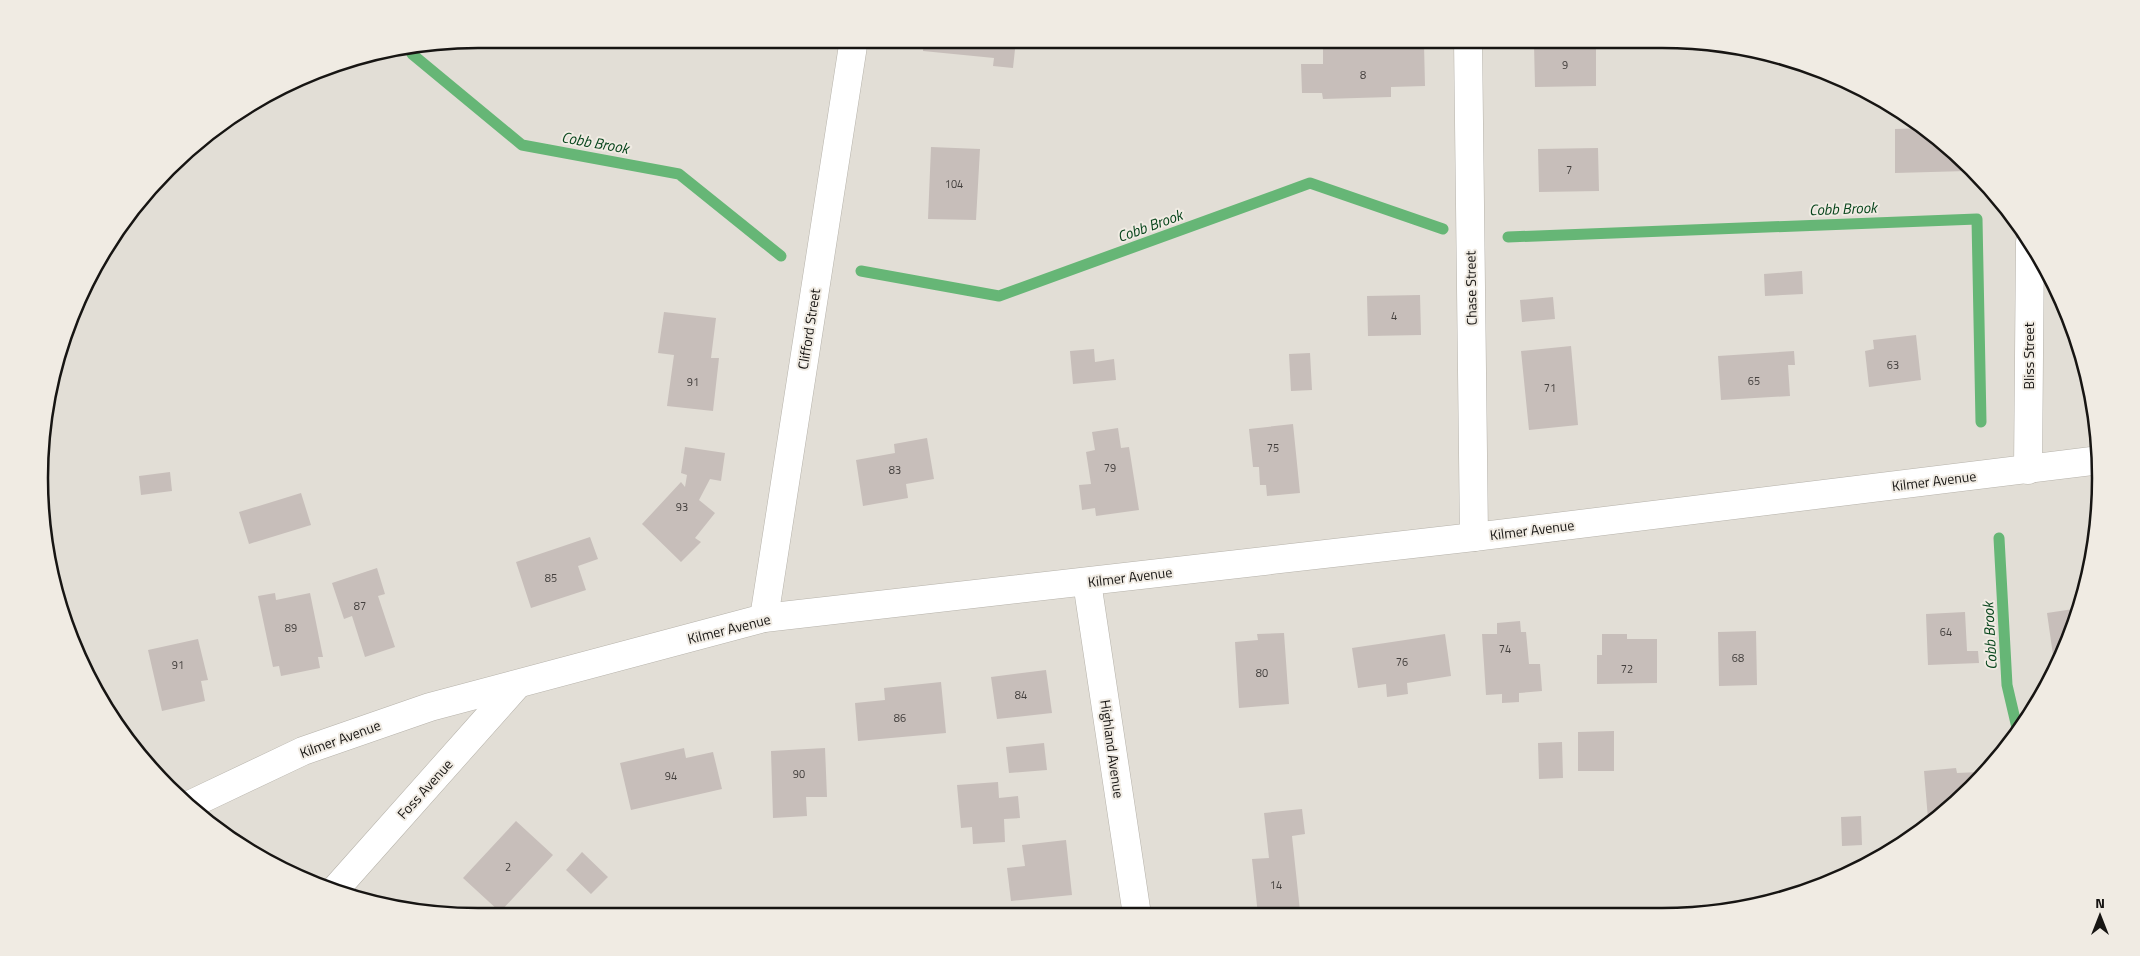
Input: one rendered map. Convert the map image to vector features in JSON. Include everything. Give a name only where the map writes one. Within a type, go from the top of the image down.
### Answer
[{"type":"street","name":"Clifford Street","points":[[764,618],[853,48]]},
{"type":"street","name":"Chase Street","points":[[1468,48],[1474,537]]},
{"type":"street","name":"Bliss Street","points":[[2028,470],[2030,255]]},
{"type":"street","name":"Kilmer Avenue","points":[[195,802],[303,751],[430,707],[764,618],[1474,537],[2092,461]]},
{"type":"street","name":"Highland Avenue","points":[[1088,582],[1136,908]]},
{"type":"street","name":"Foss Avenue","points":[[339,886],[517,685]]},
{"type":"building","points":[[923,48],[1015,48],[1013,68],[993,66],[994,58],[923,51]]},
{"type":"building","points":[[1323,48],[1424,48],[1425,86],[1391,87],[1391,97],[1323,99],[1322,93],[1302,93],[1301,64],[1323,64]]},
{"type":"building","points":[[1534,48],[1596,48],[1596,86],[1535,87]]},
{"type":"building","points":[[1913,128],[1946,154],[1963,171],[1895,173],[1895,129]]},
{"type":"building","points":[[931,147],[980,149],[976,220],[928,219]]},
{"type":"building","points":[[1598,148],[1599,191],[1539,192],[1538,149]]},
{"type":"building","points":[[1802,271],[1803,294],[1765,296],[1764,274]]},
{"type":"building","points":[[1420,295],[1421,335],[1368,336],[1367,296]]},
{"type":"building","points":[[1553,297],[1555,319],[1522,322],[1520,300]]},
{"type":"building","points":[[664,312],[716,318],[711,358],[719,358],[713,411],[667,406],[674,355],[658,353]]},
{"type":"building","points":[[1916,335],[1921,380],[1869,387],[1865,351],[1874,349],[1873,340]]},
{"type":"building","points":[[1571,346],[1578,425],[1529,430],[1521,351]]},
{"type":"building","points":[[1094,349],[1095,362],[1114,359],[1116,380],[1073,384],[1070,351]]},
{"type":"building","points":[[1794,351],[1795,365],[1788,365],[1790,396],[1721,400],[1718,356]]},
{"type":"building","points":[[1310,353],[1312,390],[1291,391],[1289,354]]},
{"type":"building","points":[[1293,424],[1300,493],[1267,496],[1266,485],[1260,485],[1259,467],[1253,467],[1249,429]]},
{"type":"building","points":[[1118,428],[1121,448],[1129,447],[1139,510],[1096,516],[1095,508],[1082,510],[1079,485],[1091,484],[1086,452],[1095,450],[1092,432]]},
{"type":"building","points":[[927,438],[934,479],[906,484],[908,498],[863,506],[856,460],[895,453],[894,444]]},
{"type":"building","points":[[685,447],[725,453],[721,481],[710,479],[699,500],[715,513],[695,538],[701,542],[681,562],[642,524],[681,482],[685,487],[687,475],[681,473]]},
{"type":"building","points":[[170,472],[172,491],[141,495],[139,476]]},
{"type":"building","points":[[301,493],[311,525],[249,544],[239,512]]},
{"type":"building","points":[[590,537],[598,559],[578,566],[586,590],[531,608],[516,562]]},
{"type":"building","points":[[377,568],[385,594],[378,596],[395,647],[365,657],[352,616],[344,619],[332,583]]},
{"type":"building","points":[[275,593],[276,600],[310,593],[323,657],[318,657],[320,668],[281,676],[279,666],[273,667],[258,596]]},
{"type":"building","points":[[2072,609],[2054,655],[2053,655],[2047,613]]},
{"type":"building","points":[[1965,612],[1967,651],[1978,651],[1979,663],[1928,665],[1926,614]]},
{"type":"building","points":[[1520,621],[1521,632],[1526,632],[1529,664],[1540,664],[1542,691],[1519,693],[1519,702],[1502,703],[1502,694],[1486,695],[1482,634],[1497,634],[1497,623]]},
{"type":"building","points":[[1756,631],[1757,685],[1719,686],[1718,632]]},
{"type":"building","points":[[1284,633],[1289,704],[1239,708],[1235,642],[1258,640],[1257,634]]},
{"type":"building","points":[[1445,634],[1451,676],[1407,683],[1408,694],[1387,697],[1386,684],[1358,688],[1352,648]]},
{"type":"building","points":[[1602,634],[1627,634],[1627,639],[1657,639],[1657,683],[1597,684],[1597,655],[1602,655]]},
{"type":"building","points":[[198,639],[208,680],[201,681],[205,701],[162,711],[148,650]]},
{"type":"building","points":[[1046,670],[1052,713],[997,719],[991,677]]},
{"type":"building","points":[[941,682],[946,733],[858,741],[855,703],[885,700],[884,688]]},
{"type":"building","points":[[1614,731],[1614,771],[1578,771],[1578,732]]},
{"type":"building","points":[[1562,742],[1563,778],[1539,779],[1538,743]]},
{"type":"building","points":[[1044,743],[1047,770],[1009,773],[1006,747]]},
{"type":"building","points":[[684,748],[686,758],[713,752],[722,789],[631,810],[620,763]]},
{"type":"building","points":[[825,748],[827,797],[806,797],[807,816],[773,818],[771,751]]},
{"type":"building","points":[[1956,768],[1957,773],[1976,772],[1946,802],[1928,817],[1924,771]]},
{"type":"building","points":[[998,782],[999,798],[1018,796],[1020,818],[1004,819],[1005,842],[973,844],[972,827],[961,828],[957,785]]},
{"type":"building","points":[[1302,809],[1305,834],[1292,836],[1300,908],[1257,908],[1252,859],[1269,858],[1264,813]]},
{"type":"building","points":[[1861,816],[1862,845],[1842,846],[1841,817]]},
{"type":"building","points":[[516,821],[553,855],[504,908],[496,908],[463,878]]},
{"type":"building","points":[[1066,840],[1072,895],[1011,901],[1007,868],[1025,866],[1022,845]]},
{"type":"building","points":[[582,852],[608,877],[591,894],[566,870]]},
{"type":"waterway","name":"Cobb Brook","points":[[412,53],[522,145],[679,174],[781,256]]},
{"type":"waterway","name":"Cobb Brook","points":[[861,271],[999,296],[1310,183],[1443,229]]},
{"type":"waterway","name":"Cobb Brook","points":[[1508,237],[1977,219],[1981,422]]},
{"type":"waterway","name":"Cobb Brook","points":[[1999,538],[2007,685],[2016,723]]}]
